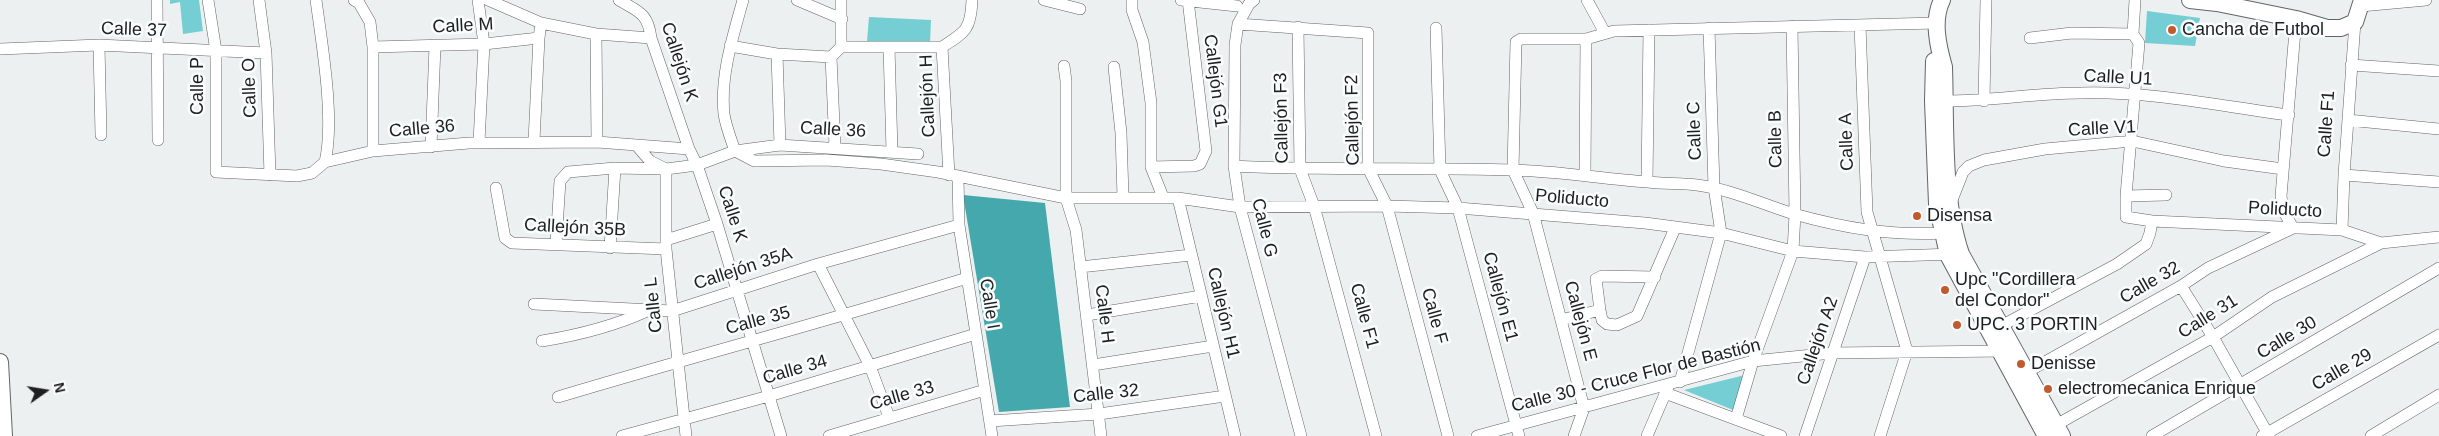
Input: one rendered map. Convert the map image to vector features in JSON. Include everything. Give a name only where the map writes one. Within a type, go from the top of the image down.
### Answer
[{"type":"street","points":[[158,0],[158,140]]},
{"type":"street","name":"Calle P","points":[[208,0],[216,51],[216,172]]},
{"type":"street","name":"Calle O","points":[[259,0],[266,53],[270,175]]},
{"type":"street","points":[[316,0],[327,96],[328,149],[325,162]]},
{"type":"street","points":[[354,0],[370,22],[373,47],[374,151]]},
{"type":"street","points":[[478,0],[484,44],[478,142]]},
{"type":"street","name":"Calle M","points":[[488,0],[541,23],[596,34],[651,38]]},
{"type":"street","name":"Callejón K","points":[[619,0],[640,12],[649,22],[651,38],[689,148]]},
{"type":"street","points":[[743,0],[730,46],[724,100],[726,123],[735,151],[754,161],[826,160],[881,164],[1066,198],[1178,198]]},
{"type":"street","points":[[797,0],[842,19]]},
{"type":"street","points":[[835,147],[831,57],[841,47],[841,0]]},
{"type":"street","name":"Callejón H","points":[[953,176],[942,47],[968,30],[972,19],[972,0]]},
{"type":"street","points":[[1044,0],[1080,9]]},
{"type":"street","points":[[1132,0],[1132,10],[1142,42],[1151,102],[1152,167],[1163,197]]},
{"type":"street","points":[[1238,11],[1254,0]]},
{"type":"street","points":[[1587,0],[1605,33]]},
{"type":"street","points":[[1942,0],[1937,23],[1938,44],[1944,67],[1950,207],[1955,254],[2041,412],[2055,432]]},
{"type":"street","points":[[1984,101],[1986,0]]},
{"type":"street","points":[[2135,0],[2133,34],[2139,42],[2126,196],[2166,195]]},
{"type":"street","points":[[2190,0],[2217,2],[2296,19],[2327,28],[2341,28],[2355,22],[2362,3],[2426,0]]},
{"type":"street","points":[[1185,1],[1238,11],[1298,28]]},
{"type":"street","name":"Callejón G1","points":[[1152,167],[1200,164],[1206,152],[1185,1]]},
{"type":"street","name":"Calle G","points":[[1238,11],[1235,46],[1234,166],[1240,207],[1301,436]]},
{"type":"street","points":[[2293,228],[2281,203],[2296,19]]},
{"type":"street","name":"Calle F1","points":[[2342,230],[2355,22]]},
{"type":"street","points":[[534,141],[541,23]]},
{"type":"street","points":[[1513,170],[1515,45],[1518,40],[1586,38],[1605,33],[1649,30],[1937,23]]},
{"type":"street","name":"Calle A","points":[[1860,24],[1867,212],[1906,351]]},
{"type":"street","name":"Calle B","points":[[1736,419],[1753,361],[1793,251],[1795,214],[1792,26]]},
{"type":"street","name":"Callejón F2","points":[[1298,28],[1366,32],[1369,35],[1368,168],[1387,206]]},
{"type":"street","name":"Callejón F3","points":[[1298,28],[1300,170],[1314,206]]},
{"type":"street","points":[[1436,28],[1440,170]]},
{"type":"street","name":"Calle C","points":[[1709,28],[1714,187],[1721,233]]},
{"type":"street","points":[[1647,182],[1649,30]]},
{"type":"street","points":[[2030,38],[2072,33],[2133,34]]},
{"type":"street","points":[[596,34],[597,142]]},
{"type":"street","name":"Calle M","points":[[373,47],[484,44],[539,38]]},
{"type":"street","points":[[1585,174],[1586,38]]},
{"type":"street","points":[[1938,44],[1933,67],[1933,101],[1937,204],[1943,234],[2001,326],[2007,351],[2027,372],[2041,412]]},
{"type":"street","points":[[99,45],[101,135]]},
{"type":"street","name":"Calle 37","points":[[0,49],[99,45],[266,53]]},
{"type":"street","points":[[431,147],[435,46]]},
{"type":"street","points":[[730,46],[778,54],[831,57]]},
{"type":"street","points":[[841,47],[942,47]]},
{"type":"street","points":[[889,47],[892,151]]},
{"type":"street","points":[[778,54],[780,145]]},
{"type":"street","points":[[2351,65],[2439,71]]},
{"type":"street","name":"Calle H","points":[[1064,66],[1066,81],[1066,198],[1076,230],[1101,436]]},
{"type":"street","points":[[1114,67],[1120,124],[1123,197]]},
{"type":"street","name":"Calle U1","points":[[1945,101],[1984,101],[2080,93],[2134,94],[2289,115]]},
{"type":"street","points":[[2348,120],[2439,129]]},
{"type":"street","name":"Calle V1","points":[[1950,207],[1958,180],[1969,166],[1984,160],[2045,149],[2132,141],[2224,161],[2283,169]]},
{"type":"street","name":"Calle 36","points":[[216,172],[297,176],[312,174],[325,162],[374,151],[478,142],[597,142],[689,148]]},
{"type":"street","name":"Calle 36","points":[[556,244],[560,181],[563,175],[568,172],[615,168],[666,169],[697,165],[735,151],[780,145],[835,147],[918,154]]},
{"type":"street","points":[[637,146],[650,161],[666,169]]},
{"type":"street","name":"Calle K","points":[[689,148],[697,165],[717,224],[781,436]]},
{"type":"street","name":"Poliducto","points":[[1234,166],[1300,170],[1368,168],[1513,170],[1585,174],[1647,182],[1714,187],[1795,214],[1873,232],[1912,235],[1943,234]]},
{"type":"street","points":[[610,248],[615,168]]},
{"type":"street","name":"Calle L","points":[[666,169],[666,244],[686,436]]},
{"type":"street","name":"Callejón E1","points":[[1440,170],[1458,208],[1517,431]]},
{"type":"street","name":"Callejón E","points":[[1513,170],[1533,213],[1584,408]]},
{"type":"street","points":[[2344,175],[2439,182]]},
{"type":"street","name":"Calle I","points":[[953,176],[992,436]]},
{"type":"street","name":"Callejón 35B","points":[[496,188],[505,238],[512,243],[610,248],[666,244],[717,224]]},
{"type":"street","name":"Poliducto","points":[[2126,196],[2126,217],[2152,221],[2342,230],[2381,243],[2439,237]]},
{"type":"street","name":"Poliducto","points":[[1178,198],[1240,207],[1387,206],[1533,213],[1645,223],[1721,233],[1793,251],[1865,257],[1955,254]]},
{"type":"street","name":"Callejón H1","points":[[1178,198],[1235,436]]},
{"type":"street","name":"Calle F1","points":[[1314,206],[1376,436]]},
{"type":"street","name":"Calle F","points":[[1387,206],[1448,436]]},
{"type":"street","points":[[2001,326],[2129,256],[2146,244],[2152,221]]},
{"type":"street","name":"Callejón 35A","points":[[534,304],[672,311],[818,264],[959,225]]},
{"type":"street","points":[[1655,277],[1599,277],[1595,283],[1602,320],[1607,324],[1617,325],[1628,322],[1637,316],[1655,277],[1675,228]]},
{"type":"street","name":"Calle 32","points":[[2027,372],[2181,286],[2216,264],[2293,228]]},
{"type":"street","points":[[1647,436],[1671,386],[1721,233]]},
{"type":"street","name":"Calle 31","points":[[2055,432],[2214,336],[2272,297],[2381,243]]},
{"type":"street","points":[[1080,267],[1191,255]]},
{"type":"street","name":"Callejón A2","points":[[1804,436],[1865,257]]},
{"type":"street","points":[[818,264],[870,366],[889,417]]},
{"type":"street","name":"Calle 30","points":[[2152,436],[2241,386],[2439,268]]},
{"type":"street","name":"Calle 35","points":[[558,397],[678,361],[844,316],[967,278]]},
{"type":"street","points":[[2181,286],[2214,336],[2266,435]]},
{"type":"street","points":[[1086,315],[1201,296]]},
{"type":"street","points":[[542,340],[583,335],[622,323],[648,310]]},
{"type":"street","points":[[1561,320],[1600,310]]},
{"type":"street","name":"Calle 34","points":[[622,436],[769,396],[976,334]]},
{"type":"street","name":"Calle 29","points":[[2266,435],[2439,335]]},
{"type":"street","points":[[1093,365],[1213,346]]},
{"type":"street","points":[[1880,436],[1906,351]]},
{"type":"street","name":"Calle 30 - Cruce Flor de Bastión","points":[[1478,436],[1517,431],[1584,408],[1671,386],[1753,361],[1832,354],[1906,351],[2007,351]]},
{"type":"street","points":[[0,362],[4,436]]},
{"type":"street","points":[[1671,386],[1736,419],[1781,436]]},
{"type":"street","name":"Calle 33","points":[[829,436],[985,390]]},
{"type":"street","points":[[2371,436],[2439,395]]},
{"type":"street","name":"Calle 32","points":[[990,420],[1099,414],[1225,396]]},
{"type":"street","points":[[1574,436],[1584,408]]},
{"type":"shaded area","points":[[170,0],[199,0],[203,31],[183,34],[180,2],[170,4]]},
{"type":"shaded area","name":"Cancha de Futbol","points":[[2147,11],[2200,18],[2195,46],[2145,43]]},
{"type":"shaded area","points":[[869,17],[931,20],[930,44],[867,41]]},
{"type":"shaded area","points":[[963,195],[1045,203],[1070,407],[999,412]]},
{"type":"shaded area","points":[[1745,375],[1733,410],[1684,390]]},
{"type":"place","name":"Cancha de Futbol","points":[[2172,30]]},
{"type":"place","name":"Disensa","points":[[1917,216]]},
{"type":"place","name":"Upc \"Cordillera del Condor\"","points":[[1945,290]]},
{"type":"place","name":"UPC. 3 PORTIN","points":[[1957,325]]},
{"type":"place","name":"Denisse","points":[[2021,364]]},
{"type":"place","name":"electromecanica Enrique","points":[[2048,389]]}]
